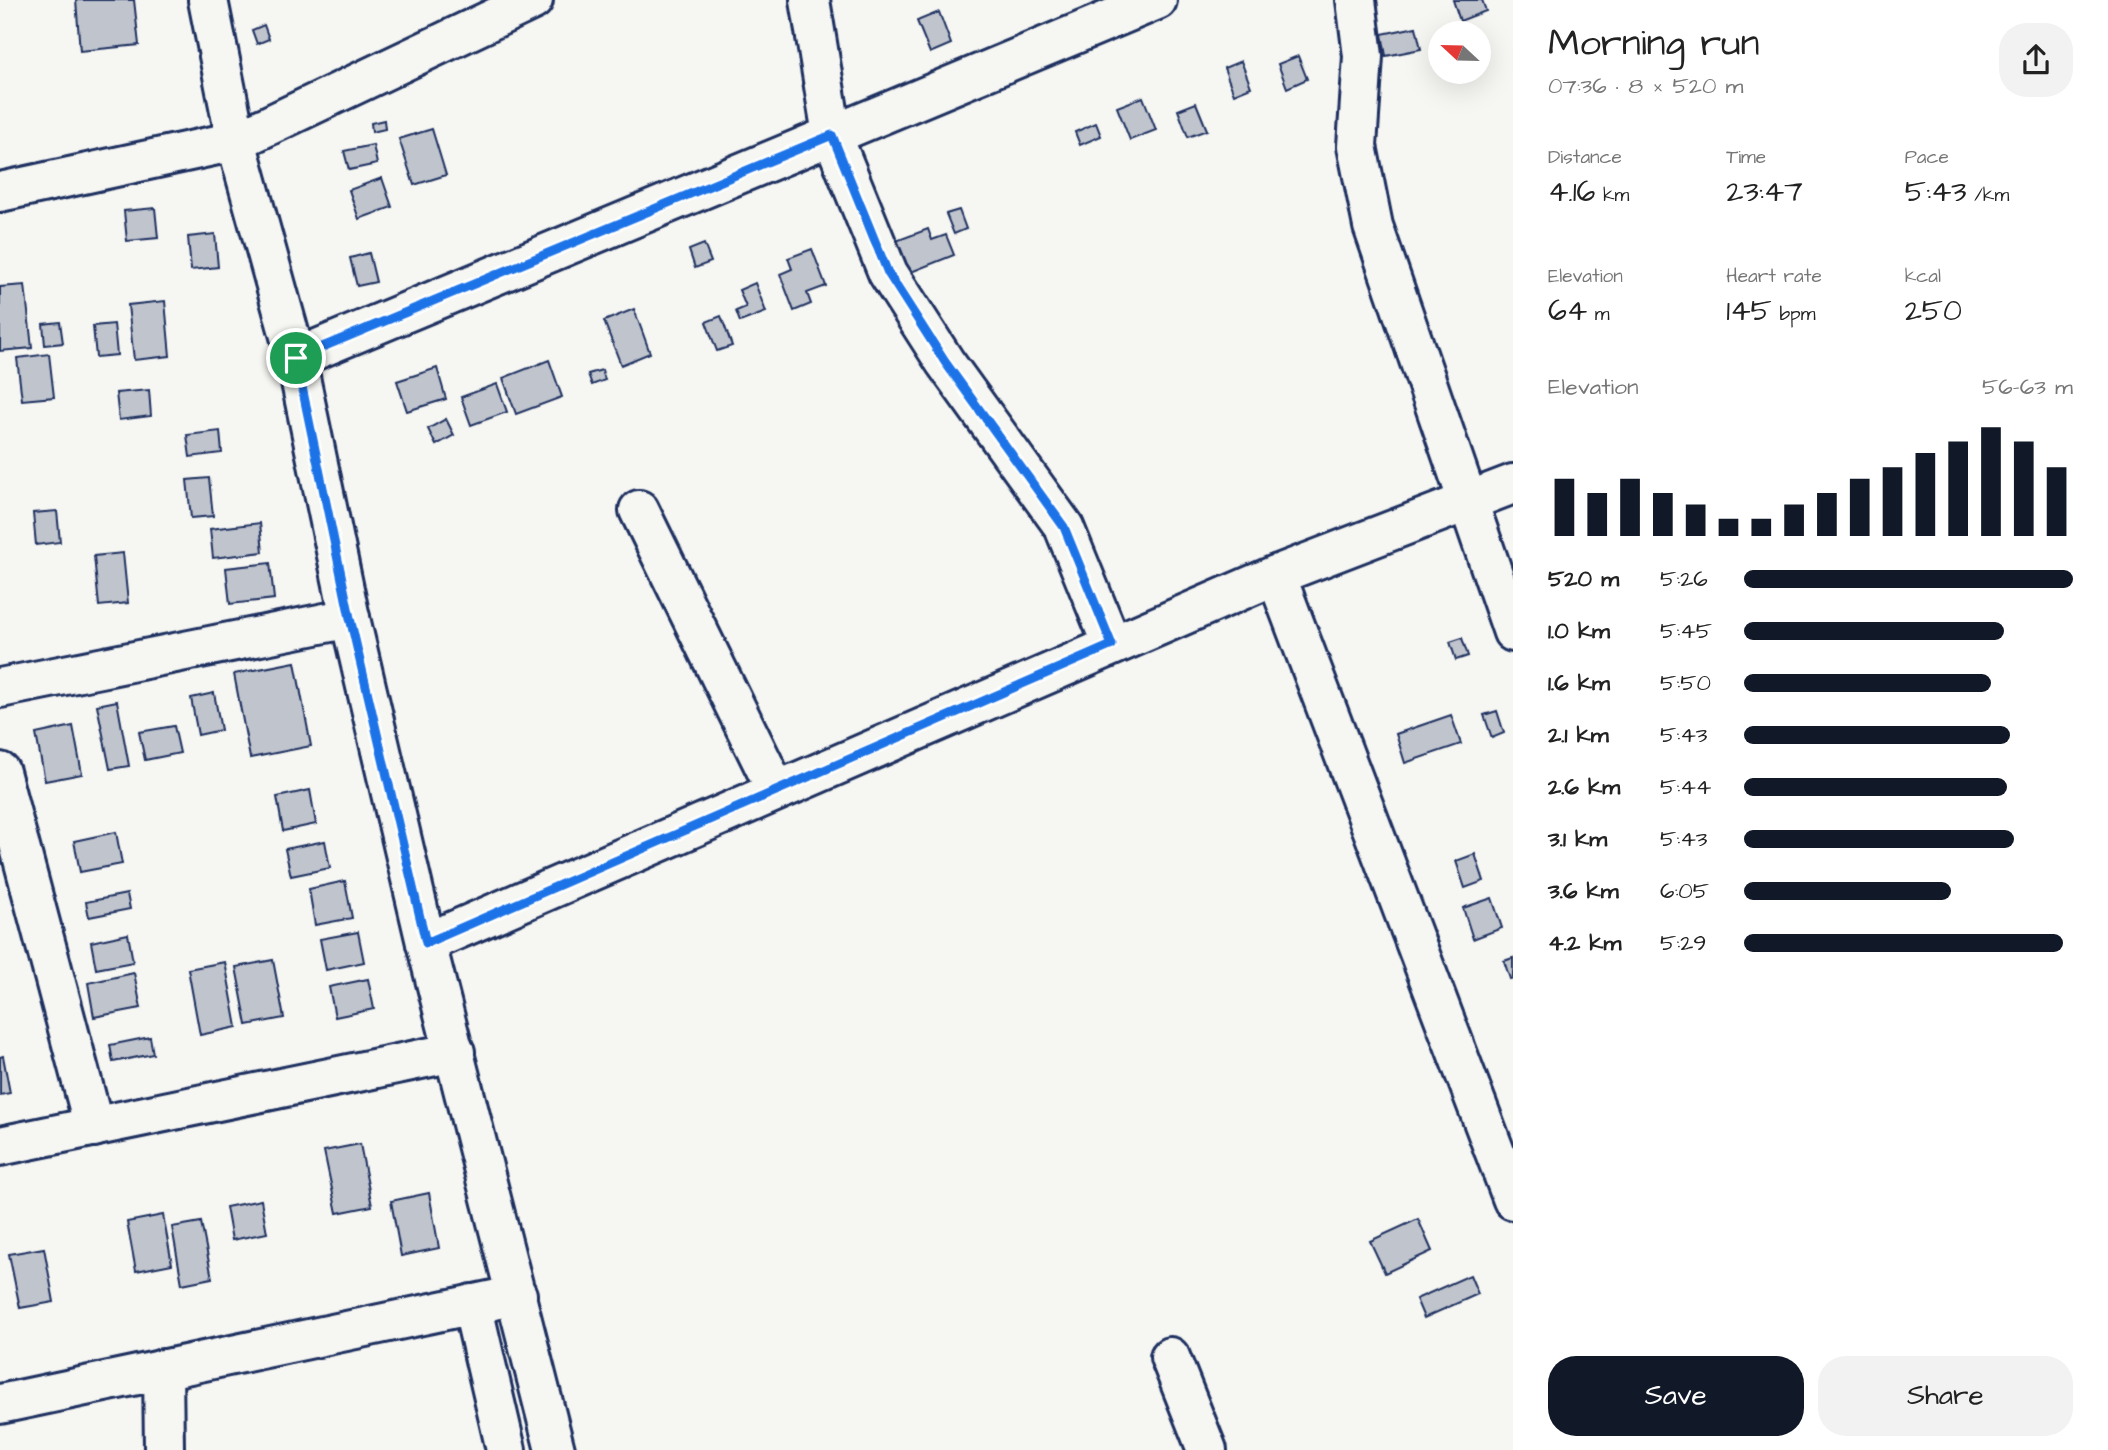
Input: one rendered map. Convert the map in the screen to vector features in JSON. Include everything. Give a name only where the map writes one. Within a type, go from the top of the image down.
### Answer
[{"type":"street","points":[[208,0],[236,141],[296,358],[350,618],[426,943],[555,1450]]},
{"type":"street","points":[[0,192],[236,141],[533,0]]},
{"type":"street","points":[[810,0],[832,135],[888,273],[945,362],[1064,527],[1112,645]]},
{"type":"street","points":[[296,358],[1157,0]]},
{"type":"street","points":[[1356,0],[1363,56],[1357,146],[1373,226],[1513,632]]},
{"type":"street","points":[[426,943],[1276,575],[1513,484]]},
{"type":"street","points":[[639,510],[776,790]]},
{"type":"street","points":[[1276,575],[1500,1128],[1513,1200]]},
{"type":"street","points":[[0,688],[350,618]]},
{"type":"street","points":[[0,772],[94,1127]]},
{"type":"street","points":[[0,1146],[455,1052]]},
{"type":"street","points":[[0,1404],[517,1295]]},
{"type":"street","points":[[472,1304],[506,1450]]},
{"type":"street","points":[[1170,1357],[1207,1450]]},
{"type":"street","points":[[163,1369],[164,1450]]},
{"type":"building","points":[[76,0],[134,0],[139,45],[80,51]]},
{"type":"building","points":[[1453,0],[1482,0],[1486,11],[1460,21]]},
{"type":"building","points":[[939,12],[951,44],[930,53],[917,21]]},
{"type":"building","points":[[264,25],[269,39],[257,44],[252,30]]},
{"type":"building","points":[[1416,27],[1421,49],[1386,56],[1382,34]]},
{"type":"building","points":[[1298,56],[1307,79],[1287,88],[1278,64]]},
{"type":"building","points":[[1241,61],[1251,87],[1234,94],[1224,68]]},
{"type":"building","points":[[1143,97],[1156,130],[1130,140],[1117,107]]},
{"type":"building","points":[[1196,103],[1207,130],[1188,137],[1178,110]]},
{"type":"building","points":[[384,120],[385,129],[372,132],[371,123]]},
{"type":"building","points":[[1096,123],[1101,136],[1080,145],[1075,132]]},
{"type":"building","points":[[432,129],[446,175],[414,185],[399,139]]},
{"type":"building","points":[[373,145],[377,164],[349,170],[344,151]]},
{"type":"building","points":[[382,178],[392,207],[359,219],[349,190]]},
{"type":"building","points":[[155,208],[158,238],[127,241],[124,211]]},
{"type":"building","points":[[959,210],[966,229],[954,234],[946,214]]},
{"type":"building","points":[[928,229],[932,240],[946,235],[954,255],[901,276],[888,244]]},
{"type":"building","points":[[215,234],[218,267],[191,270],[188,237]]},
{"type":"building","points":[[704,244],[711,262],[695,268],[689,250]]},
{"type":"building","points":[[812,249],[826,286],[807,293],[811,304],[794,311],[780,274],[792,269],[788,258]]},
{"type":"building","points":[[369,253],[376,282],[357,286],[350,258]]},
{"type":"building","points":[[755,283],[766,312],[740,322],[736,311],[746,307],[739,290]]},
{"type":"building","points":[[25,285],[32,348],[0,351],[0,287]]},
{"type":"building","points":[[165,301],[170,356],[134,360],[128,305]]},
{"type":"building","points":[[634,309],[650,353],[621,365],[604,321]]},
{"type":"building","points":[[721,316],[732,346],[717,351],[706,322]]},
{"type":"building","points":[[60,322],[63,343],[45,345],[43,324]]},
{"type":"building","points":[[114,324],[117,355],[96,357],[93,326]]},
{"type":"building","points":[[49,354],[54,397],[22,400],[17,358]]},
{"type":"building","points":[[549,360],[562,397],[516,414],[503,378]]},
{"type":"building","points":[[437,368],[446,399],[407,411],[397,381]]},
{"type":"building","points":[[602,370],[605,380],[592,385],[588,374]]},
{"type":"building","points":[[497,384],[507,412],[471,425],[461,397]]},
{"type":"building","points":[[149,390],[151,416],[119,420],[116,393]]},
{"type":"building","points":[[446,419],[454,435],[436,445],[428,429]]},
{"type":"building","points":[[220,431],[222,453],[190,457],[187,435]]},
{"type":"building","points":[[209,478],[213,516],[191,518],[187,480]]},
{"type":"building","points":[[57,511],[60,542],[36,545],[33,513]]},
{"type":"building","points":[[260,523],[263,552],[213,558],[210,529]]},
{"type":"building","points":[[123,553],[128,603],[99,606],[94,556]]},
{"type":"building","points":[[270,563],[274,599],[230,604],[226,568]]},
{"type":"building","points":[[1462,638],[1468,656],[1456,660],[1450,642]]},
{"type":"building","points":[[295,662],[311,746],[250,758],[234,674]]},
{"type":"building","points":[[214,693],[221,730],[198,735],[191,698]]},
{"type":"building","points":[[117,701],[129,766],[110,769],[97,705]]},
{"type":"building","points":[[1497,711],[1504,733],[1492,738],[1484,715]]},
{"type":"building","points":[[1451,715],[1461,744],[1405,763],[1396,734]]},
{"type":"building","points":[[73,726],[82,774],[45,781],[36,734]]},
{"type":"building","points":[[174,726],[180,753],[145,760],[139,732]]},
{"type":"building","points":[[310,790],[316,824],[283,831],[277,797]]},
{"type":"building","points":[[116,832],[122,864],[80,872],[74,841]]},
{"type":"building","points":[[325,841],[330,868],[291,876],[285,849]]},
{"type":"building","points":[[1475,854],[1484,881],[1465,888],[1456,861]]},
{"type":"building","points":[[345,881],[352,918],[315,925],[309,889]]},
{"type":"building","points":[[127,894],[130,909],[89,917],[86,902]]},
{"type":"building","points":[[1492,898],[1502,928],[1473,939],[1463,908]]},
{"type":"building","points":[[358,932],[364,962],[326,970],[320,939]]},
{"type":"building","points":[[128,934],[133,962],[96,969],[91,942]]},
{"type":"building","points":[[1513,958],[1513,978],[1510,979],[1504,961]]},
{"type":"building","points":[[273,960],[284,1018],[247,1025],[236,967]]},
{"type":"building","points":[[225,962],[237,1027],[200,1035],[188,969]]},
{"type":"building","points":[[134,973],[141,1008],[94,1017],[88,983]]},
{"type":"building","points":[[368,979],[374,1009],[335,1017],[329,987]]},
{"type":"building","points":[[150,1037],[153,1054],[113,1062],[110,1045]]},
{"type":"building","points":[[3,1056],[10,1093],[0,1095],[0,1057]]},
{"type":"building","points":[[360,1144],[372,1206],[337,1213],[324,1151]]},
{"type":"building","points":[[429,1193],[439,1248],[401,1256],[391,1201]]},
{"type":"building","points":[[261,1200],[267,1233],[232,1240],[226,1207]]},
{"type":"building","points":[[163,1215],[172,1264],[136,1271],[127,1222]]},
{"type":"building","points":[[1418,1219],[1432,1251],[1385,1273],[1370,1241]]},
{"type":"building","points":[[201,1222],[212,1278],[182,1284],[172,1227]]},
{"type":"building","points":[[44,1248],[54,1302],[20,1308],[9,1254]]},
{"type":"building","points":[[1470,1275],[1478,1294],[1424,1318],[1416,1299]]},
{"type":"route","points":[[832,135],[888,273],[945,362],[1064,527],[1112,645],[426,943],[350,618],[296,358],[832,135]]}]
